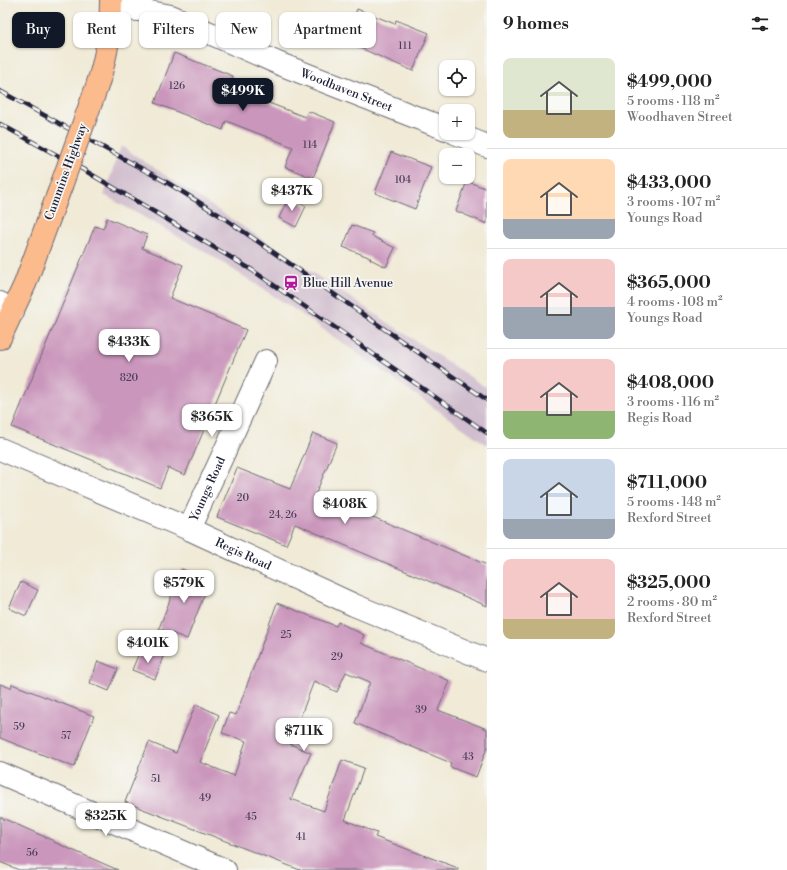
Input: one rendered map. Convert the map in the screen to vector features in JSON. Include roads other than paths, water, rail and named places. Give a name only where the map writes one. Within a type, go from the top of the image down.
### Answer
[{"type":"main road","name":"Cummins Highway","points":[[0,338],[6,307],[61,186],[92,100],[104,59],[111,4]]},
{"type":"street","name":"Woodhaven Street","points":[[111,4],[170,16],[280,64],[439,126]]},
{"type":"street","points":[[472,140],[487,146]]},
{"type":"street","name":"Youngs Road","points":[[189,529],[266,361]]},
{"type":"street","name":"Regis Road","points":[[0,449],[189,529],[354,605],[487,660]]},
{"type":"street","points":[[0,773],[225,870]]},
{"type":"railway","points":[[0,91],[168,183],[221,216],[487,400]]},
{"type":"railway","points":[[0,124],[84,170],[252,270],[487,433]]},
{"type":"place","name":"Blue Hill Avenue","points":[[291,283]]}]
